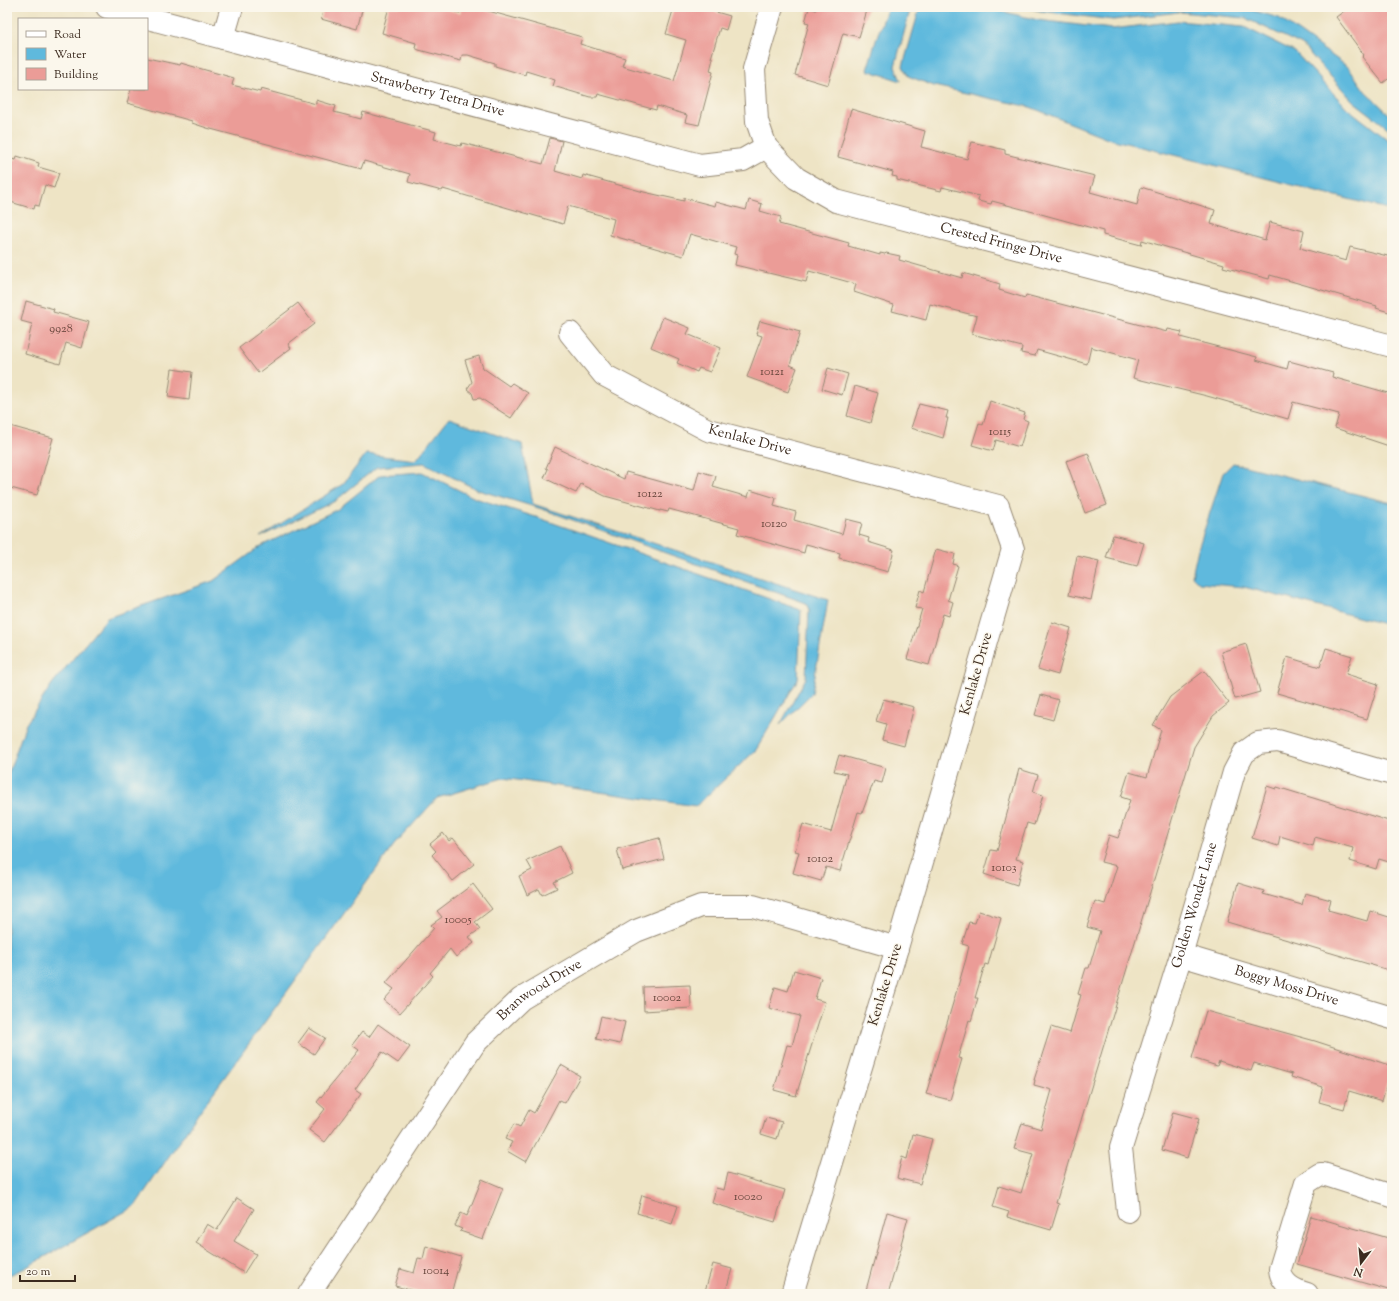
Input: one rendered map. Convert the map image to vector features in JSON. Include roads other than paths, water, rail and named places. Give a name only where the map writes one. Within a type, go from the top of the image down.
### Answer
[{"type":"street","name":"Strawberry Tetra Drive","points":[[107,7],[700,165],[743,160],[766,147]]},
{"type":"street","points":[[223,38],[232,7]]},
{"type":"street","name":"Crested Fringe Drive","points":[[772,7],[754,69],[757,121],[766,147],[796,178],[836,201],[1392,346]]},
{"type":"street","name":"Kenlake Drive","points":[[570,333],[604,375],[708,430],[998,506],[1013,549],[897,948],[792,1294]]},
{"type":"street","name":"Golden Wonder Lane","points":[[1128,1211],[1121,1148],[1181,955],[1234,772],[1244,753],[1258,742],[1278,741],[1392,774]]},
{"type":"street","name":"Branwood Drive","points":[[309,1294],[475,1043],[521,999],[636,931],[701,906],[753,906],[897,948]]},
{"type":"street","name":"Boggy Moss Drive","points":[[1181,955],[1392,1018]]},
{"type":"street","points":[[1308,1294],[1296,1290],[1285,1283],[1280,1269],[1306,1183],[1320,1174],[1323,1174],[1392,1196]]},
{"type":"water","points":[[888,7],[911,7],[895,66],[901,81],[867,70]]},
{"type":"water","points":[[920,7],[984,7],[1038,20],[1112,29],[1178,21],[1244,27],[1295,52],[1347,108],[1392,143],[1392,210],[1110,139],[1030,107],[934,86],[908,76],[903,66]]},
{"type":"water","points":[[1023,7],[1092,7],[1156,11],[1172,7],[1241,7],[1279,18],[1348,67],[1365,91],[1392,117],[1392,131],[1353,101],[1302,45],[1245,18],[1179,12],[1113,20],[1040,11]]},
{"type":"water","points":[[449,418],[522,444],[533,504],[828,600],[812,693],[780,725],[806,678],[809,610],[806,603],[542,509],[478,490],[424,463],[377,467],[335,501],[260,537],[343,484],[366,454],[416,460]]},
{"type":"water","points":[[1233,463],[1392,503],[1392,626],[1244,587],[1199,583],[1192,576],[1198,549],[1223,473]]},
{"type":"water","points":[[422,472],[475,498],[539,518],[801,610],[798,679],[756,750],[696,806],[503,778],[437,798],[394,845],[202,1108],[135,1206],[25,1268],[7,1276],[7,777],[26,724],[52,684],[107,618],[213,581],[261,546],[338,509],[380,475]]}]
